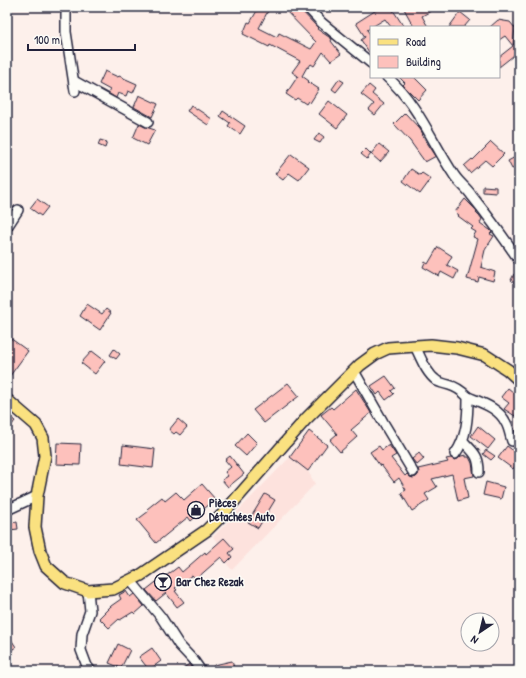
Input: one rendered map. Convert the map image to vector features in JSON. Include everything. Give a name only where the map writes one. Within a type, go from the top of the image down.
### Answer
[{"type":"main road","points":[[7,400],[36,425],[43,438],[45,456],[37,496],[35,527],[40,551],[46,566],[65,583],[88,591],[113,589],[141,575],[207,530],[306,420],[360,365],[375,354],[388,348],[415,346],[431,345],[458,348],[485,355],[508,370],[519,380]]},
{"type":"street","points":[[66,7],[66,32],[75,91]]},
{"type":"street","points":[[307,7],[322,23],[370,62]]},
{"type":"street","points":[[388,78],[408,99],[426,126],[455,177],[468,190],[486,213],[519,260]]},
{"type":"street","points":[[74,81],[148,122]]},
{"type":"street","points":[[7,227],[18,210]]},
{"type":"street","points":[[415,346],[432,377],[438,381],[457,388],[468,397],[502,415],[507,424],[512,441]]},
{"type":"street","points":[[354,371],[413,472]]},
{"type":"street","points":[[455,454],[463,441],[468,397]]},
{"type":"street","points":[[463,441],[476,456],[479,464],[479,472]]},
{"type":"street","points":[[7,510],[37,496]]},
{"type":"street","points":[[130,580],[161,617],[179,645],[201,671]]},
{"type":"street","points":[[88,591],[90,611],[82,634],[81,650],[87,666],[91,671]]},
{"type":"shaded area","points":[[290,457],[308,471],[315,484],[232,570],[213,548],[218,543],[213,537]]},
{"type":"building","points":[[259,7],[270,7],[259,28],[277,37],[279,33],[311,49],[316,42],[282,7],[298,7],[318,28],[317,29],[332,39],[331,41],[341,54],[331,61],[323,52],[314,66],[311,64],[308,68],[307,67],[302,76],[319,89],[310,103],[308,101],[306,104],[297,98],[295,100],[286,94],[298,76],[292,72],[300,61],[270,45],[269,47],[243,34],[248,22],[250,23]]},
{"type":"building","points":[[381,7],[391,7],[403,26],[390,26],[385,19],[374,26],[370,26],[370,28],[367,30],[370,34],[370,54],[361,40],[365,37],[356,23]]},
{"type":"building","points":[[403,7],[429,7],[431,11],[422,16],[427,26],[413,26]]},
{"type":"building","points":[[460,12],[470,20],[465,26],[450,26]]},
{"type":"building","points":[[498,20],[510,22],[515,28],[513,45],[519,38],[519,54],[518,52],[500,66],[500,56],[513,46],[505,36],[500,39],[500,26],[491,26]]},
{"type":"building","points":[[105,71],[137,84],[133,93],[128,91],[126,96],[118,93],[116,98],[108,93],[110,90],[99,84]]},
{"type":"building","points":[[400,78],[415,78],[427,90],[418,100],[403,85],[405,83]]},
{"type":"building","points":[[339,79],[344,82],[336,92],[332,89]]},
{"type":"building","points":[[369,85],[375,90],[372,94],[384,104],[375,115],[369,110],[374,104],[361,94]]},
{"type":"building","points":[[139,95],[158,104],[152,117],[134,107]]},
{"type":"building","points":[[329,101],[347,115],[337,128],[319,114]]},
{"type":"building","points":[[191,105],[212,119],[208,125],[187,111]]},
{"type":"building","points":[[223,111],[245,126],[240,134],[228,126],[230,123],[220,116]]},
{"type":"building","points":[[405,113],[420,129],[423,134],[422,135],[436,156],[425,162],[410,141],[394,124]]},
{"type":"building","points":[[139,124],[155,130],[147,145],[133,138]]},
{"type":"building","points":[[319,133],[324,137],[320,143],[314,140]]},
{"type":"building","points":[[100,140],[107,142],[105,148],[98,145]]},
{"type":"building","points":[[491,142],[504,154],[492,166],[485,160],[470,173],[464,166],[472,159],[473,160]]},
{"type":"building","points":[[379,144],[389,152],[380,162],[371,154]]},
{"type":"building","points":[[366,149],[371,154],[367,159],[361,154]]},
{"type":"building","points":[[291,154],[309,167],[299,180],[289,173],[283,180],[275,174]]},
{"type":"building","points":[[519,155],[519,166],[512,169],[508,161]]},
{"type":"building","points":[[411,169],[420,175],[422,173],[431,179],[420,194],[403,181]]},
{"type":"building","points":[[483,186],[496,187],[496,193],[483,192]]},
{"type":"building","points":[[37,199],[48,207],[41,216],[30,208]]},
{"type":"building","points":[[465,199],[477,211],[476,212],[482,219],[480,223],[490,230],[492,232],[490,234],[494,236],[485,250],[481,267],[495,272],[493,281],[479,277],[478,282],[467,279],[478,239],[473,237],[476,232],[471,229],[473,227],[455,212]]},
{"type":"building","points":[[438,247],[452,256],[447,265],[458,271],[454,279],[441,272],[439,276],[423,267],[425,262],[428,264]]},
{"type":"building","points":[[514,274],[519,277],[516,284],[511,280]]},
{"type":"building","points":[[87,304],[102,314],[106,309],[111,313],[100,330],[80,316]]},
{"type":"building","points":[[10,338],[28,351],[7,380],[7,343]]},
{"type":"building","points":[[114,349],[120,354],[116,359],[110,355]]},
{"type":"building","points":[[92,351],[105,361],[95,374],[81,363]]},
{"type":"building","points":[[386,376],[395,388],[391,391],[394,394],[386,400],[380,392],[377,395],[371,386]]},
{"type":"building","points":[[288,383],[299,396],[264,423],[253,410]]},
{"type":"building","points":[[508,388],[519,397],[519,410],[515,416],[504,409],[509,403],[501,397]]},
{"type":"building","points":[[356,389],[371,413],[351,430],[357,437],[340,452],[330,440],[337,434],[321,415],[331,407],[333,409]]},
{"type":"building","points":[[7,415],[15,421],[7,431]]},
{"type":"building","points":[[178,419],[187,427],[180,435],[176,432],[174,434],[169,430]]},
{"type":"building","points":[[478,426],[495,440],[488,449],[471,436]]},
{"type":"building","points":[[309,431],[327,445],[308,471],[290,457]]},
{"type":"building","points":[[247,433],[257,443],[246,456],[235,446]]},
{"type":"building","points":[[57,443],[81,444],[80,465],[56,464]]},
{"type":"building","points":[[123,445],[155,449],[153,468],[121,464]]},
{"type":"building","points":[[389,445],[396,455],[391,458],[405,476],[407,474],[413,478],[418,475],[418,469],[448,462],[446,459],[451,458],[455,460],[466,455],[466,457],[469,457],[472,463],[474,476],[464,478],[468,498],[458,501],[452,474],[432,479],[437,487],[425,494],[429,500],[412,511],[401,493],[406,490],[399,478],[394,482],[370,452],[379,446],[382,450]]},
{"type":"building","points":[[507,446],[519,455],[519,461],[513,469],[498,458]]},
{"type":"building","points":[[486,450],[495,456],[491,460],[483,454]]},
{"type":"building","points":[[419,453],[424,459],[417,465],[412,459]]},
{"type":"building","points":[[230,456],[244,474],[228,487],[222,480],[228,476],[225,472],[231,467],[225,460]]},
{"type":"building","points":[[486,482],[504,487],[501,499],[483,495]]},
{"type":"building","points":[[202,484],[215,499],[191,521],[188,517],[156,543],[137,520],[149,511],[147,509],[162,497],[165,501],[176,492],[184,500]]},
{"type":"building","points":[[265,494],[275,500],[258,528],[248,522]]},
{"type":"building","points":[[17,522],[18,529],[10,530],[10,523]]},
{"type":"building","points":[[224,538],[234,549],[229,553],[232,557],[226,563],[221,557],[196,579],[192,575],[175,588],[177,590],[175,591],[184,602],[177,607],[166,593],[156,601],[146,590],[178,567],[182,572]]},
{"type":"building","points":[[126,591],[130,597],[134,594],[144,606],[135,614],[133,612],[120,620],[119,619],[109,628],[99,618],[111,606],[121,599],[119,595]]},
{"type":"building","points":[[7,633],[16,647],[7,653]]},
{"type":"building","points":[[118,644],[130,650],[121,668],[109,663]]},
{"type":"building","points":[[152,648],[161,661],[149,670],[139,657]]},
{"type":"building","points":[[232,661],[235,671],[215,671],[214,665]]},
{"type":"building","points":[[189,664],[194,671],[180,671]]},
{"type":"place","name":"Pièces Détachées Auto","points":[[196,510]]},
{"type":"place","name":"Bar Chez Rezak","points":[[163,582]]}]
